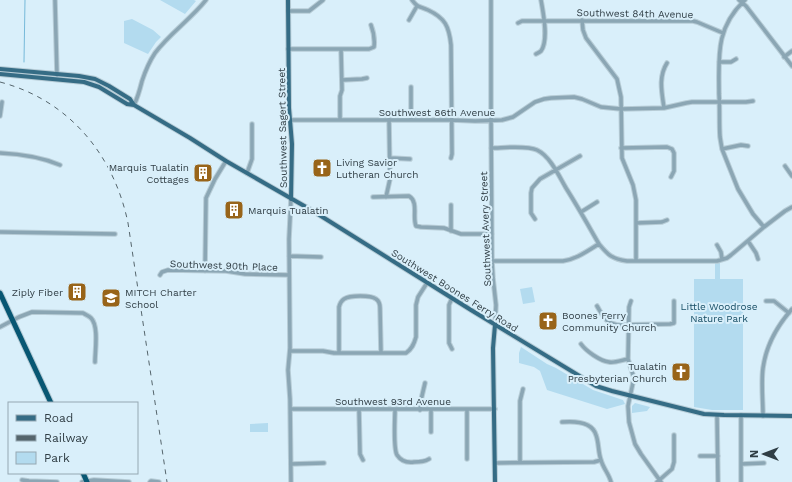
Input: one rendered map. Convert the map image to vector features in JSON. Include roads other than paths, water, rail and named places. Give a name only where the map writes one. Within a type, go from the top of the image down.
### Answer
[{"type":"highway","points":[[0,293],[51,402]]},
{"type":"main road","name":"Southwest Sagert Street","points":[[288,0],[289,120],[292,144],[291,199]]},
{"type":"main road","name":"Southwest Boones Ferry Road","points":[[0,69],[57,77]]},
{"type":"main road","name":"Southwest Boones Ferry Road","points":[[0,74],[57,77],[80,76],[98,81],[130,99],[134,105],[291,199],[596,386],[695,412],[717,415],[792,416]]},
{"type":"main road","name":"Southwest Avery Street","points":[[495,324],[493,348],[495,482]]},
{"type":"street","points":[[55,0],[57,77]]},
{"type":"street","points":[[134,105],[139,95],[145,71],[154,54],[206,0]]},
{"type":"street","points":[[288,11],[307,11],[323,0]]},
{"type":"street","points":[[412,0],[417,6],[437,14],[448,28],[451,45],[451,158]]},
{"type":"street","name":"Southwest Avery Street","points":[[491,0],[492,261],[496,302],[495,324]]},
{"type":"street","points":[[536,54],[541,51],[544,45],[545,20],[541,0]]},
{"type":"street","points":[[764,227],[752,214],[738,189],[722,149],[719,125],[720,42],[731,16],[742,1],[792,66]]},
{"type":"street","points":[[409,20],[417,6]]},
{"type":"street","name":"Southwest 84th Avenue","points":[[518,23],[522,21],[545,20],[693,21],[723,33]]},
{"type":"street","points":[[582,20],[586,38],[617,79],[621,98],[622,158],[635,193],[636,200],[636,261]]},
{"type":"street","points":[[288,49],[369,49],[374,47],[375,40],[374,31],[371,25]]},
{"type":"street","points":[[340,119],[342,90],[341,49]]},
{"type":"street","points":[[784,56],[792,51]]},
{"type":"street","points":[[719,62],[731,62],[736,59]]},
{"type":"street","points":[[664,108],[661,81],[662,70],[667,63]]},
{"type":"street","points":[[342,80],[362,80],[367,78]]},
{"type":"street","points":[[411,87],[411,120]]},
{"type":"street","name":"Southwest 86th Avenue","points":[[289,120],[340,119],[491,121],[513,117],[535,102],[544,99],[574,97],[601,107],[621,109],[664,108],[686,102],[753,101]]},
{"type":"street","points":[[0,116],[2,102]]},
{"type":"street","points":[[386,197],[390,179],[389,120]]},
{"type":"street","points":[[247,173],[252,160],[252,124]]},
{"type":"street","points":[[722,149],[741,144],[748,146]]},
{"type":"street","points":[[621,148],[667,147],[672,149],[674,153],[674,171],[671,177]]},
{"type":"street","points":[[491,148],[528,148],[541,152],[556,170],[606,254],[618,260],[722,260],[727,258],[764,227],[792,207]]},
{"type":"street","points":[[0,153],[46,159],[60,165]]},
{"type":"street","points":[[535,219],[531,213],[532,188],[540,179],[580,156]]},
{"type":"street","points":[[390,158],[410,159]]},
{"type":"street","points":[[205,271],[206,198],[226,161]]},
{"type":"street","points":[[785,166],[792,176]]},
{"type":"street","points":[[374,197],[409,196],[412,198],[414,202],[414,222],[416,226],[444,228],[465,235],[492,234]]},
{"type":"street","name":"Southwest Sagert Street","points":[[291,199],[290,351],[288,374],[291,409],[291,482]]},
{"type":"street","points":[[581,212],[597,202]]},
{"type":"street","points":[[451,205],[451,231]]},
{"type":"street","points":[[636,223],[662,222],[667,220]]},
{"type":"street","points":[[0,232],[115,234]]},
{"type":"street","points":[[748,241],[758,259]]},
{"type":"street","points":[[492,261],[570,260],[599,244]]},
{"type":"street","points":[[717,245],[721,252],[722,260]]},
{"type":"street","points":[[290,256],[321,257]]},
{"type":"street","name":"Southwest 90th Place","points":[[160,275],[162,272],[168,270],[226,271],[245,274],[290,275]]},
{"type":"street","points":[[290,351],[406,353],[410,351],[416,337],[416,301],[427,282]]},
{"type":"street","points":[[339,353],[339,307],[341,301],[350,296],[370,296],[376,298],[379,302],[381,353]]},
{"type":"street","points":[[452,298],[449,305],[448,336],[448,343],[452,349]]},
{"type":"street","points":[[631,300],[628,324],[628,359],[634,378],[628,411],[629,422],[633,438],[641,454],[659,481],[672,469],[674,462],[674,435]]},
{"type":"street","points":[[597,306],[607,321],[617,325],[674,323],[674,301]]},
{"type":"street","points":[[766,301],[774,301],[789,313]]},
{"type":"street","points":[[763,416],[764,360],[776,329],[792,309]]},
{"type":"street","points":[[0,327],[32,312],[88,315],[91,317],[96,328],[95,362]]},
{"type":"street","points":[[581,344],[584,349],[608,362],[628,359]]},
{"type":"street","points":[[420,410],[425,384]]},
{"type":"street","points":[[520,462],[520,401],[523,389]]},
{"type":"street","name":"Southwest 93rd Avenue","points":[[291,409],[495,409]]},
{"type":"street","points":[[359,409],[360,454],[363,460]]},
{"type":"street","points":[[467,409],[467,459]]},
{"type":"street","points":[[395,410],[395,448],[397,454],[402,460],[410,462],[421,462],[429,459]]},
{"type":"street","points":[[431,410],[431,432]]},
{"type":"street","points":[[717,415],[718,482]]},
{"type":"street","points":[[741,415],[741,482]]},
{"type":"street","points":[[562,422],[582,423],[589,425],[594,430],[601,460],[611,482]]},
{"type":"street","points":[[700,456],[718,456]]},
{"type":"street","points":[[495,463],[594,462],[601,460]]},
{"type":"street","points":[[291,464],[324,463]]},
{"type":"street","points":[[741,464],[764,463]]},
{"type":"street","points":[[22,480],[29,482],[57,482]]},
{"type":"street","points":[[85,482],[94,480],[129,482]]},
{"type":"street","points":[[150,482],[159,482]]},
{"type":"waterway","points":[[24,62],[25,0]]},
{"type":"railway","points":[[0,82],[25,90],[47,102],[67,117],[85,134],[100,153],[112,175],[121,198],[128,223],[167,482]]},
{"type":"place","name":"Living Savior Lutheran Church","points":[[322,168]]},
{"type":"place","name":"Marquis Tualatin Cottages","points":[[203,173]]},
{"type":"place","name":"Marquis Tualatin","points":[[234,210]]},
{"type":"place","name":"Ziply Fiber","points":[[77,292]]},
{"type":"place","name":"MITCH Charter School","points":[[111,298]]},
{"type":"place","name":"Boones Ferry Community Church","points":[[548,321]]},
{"type":"place","name":"Tualatin Presbyterian Church","points":[[681,372]]},
{"type":"park label","name":"Little Woodrose Nature Park","points":[[719,312]]}]
